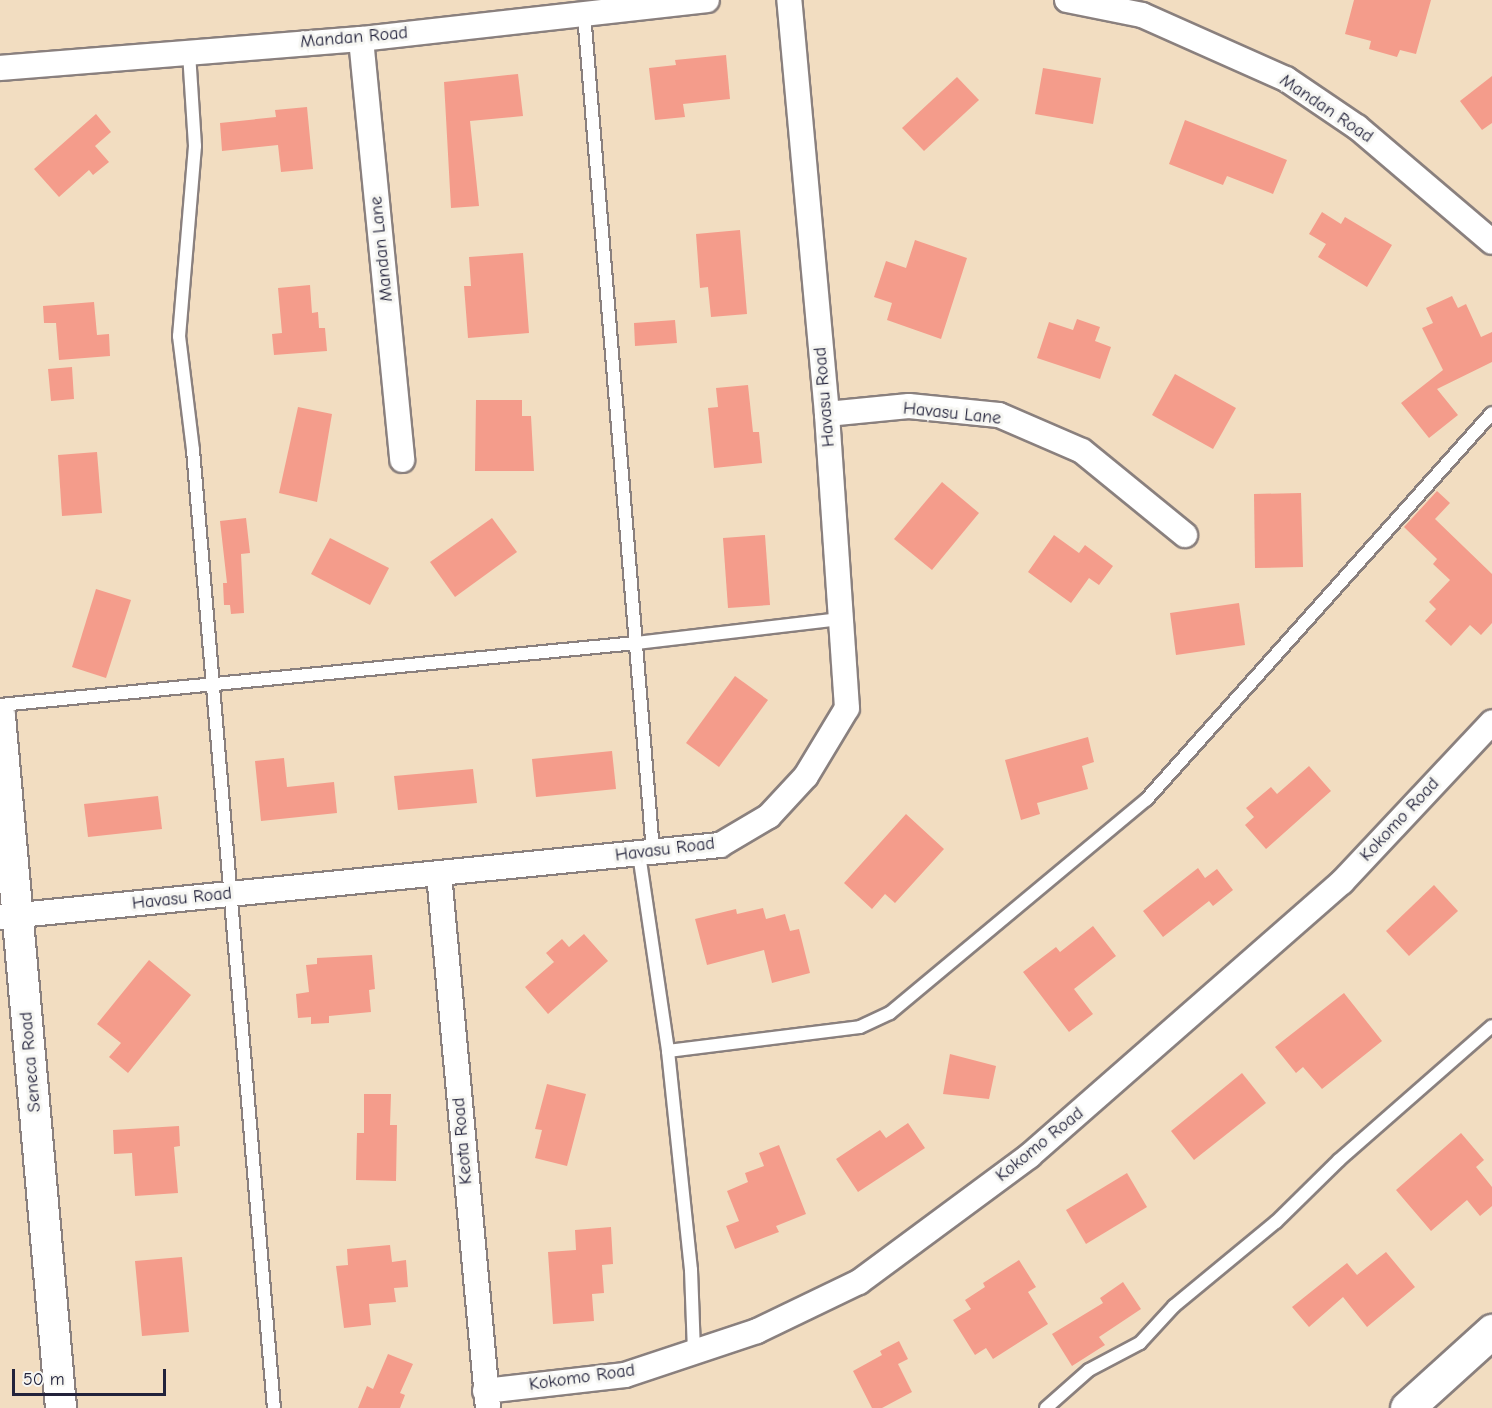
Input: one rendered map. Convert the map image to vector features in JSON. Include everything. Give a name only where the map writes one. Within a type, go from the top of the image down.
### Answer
[{"type":"main road","points":[[1407,1408],[1492,1331]]},
{"type":"street","name":"Mandan Road","points":[[0,68],[361,39],[707,0]]},
{"type":"street","name":"Havasu Road","points":[[9,916],[720,845],[769,816],[806,776],[847,708],[827,414],[789,0]]},
{"type":"street","name":"Mandan Road","points":[[1066,0],[1144,7],[1286,79],[1357,127],[1492,242]]},
{"type":"street","name":"Mandan Lane","points":[[361,39],[402,460]]},
{"type":"street","name":"Havasu Lane","points":[[827,414],[909,406],[999,415],[1082,452],[1185,535]]},
{"type":"street","name":"Seneca Road","points":[[0,716],[9,916],[61,1408]]},
{"type":"street","name":"Kokomo Road","points":[[486,1399],[624,1375],[757,1331],[860,1282],[1029,1156],[1342,882],[1492,722]]},
{"type":"street","name":"Keota Road","points":[[439,874],[486,1399]]},
{"type":"lane","points":[[584,14],[636,643],[646,853],[691,1270],[694,1352]]},
{"type":"lane","points":[[189,53],[195,146],[178,336],[193,450],[274,1408]]},
{"type":"lane","points":[[668,1051],[860,1027],[890,1013],[1146,800],[1492,413]]},
{"type":"lane","points":[[0,705],[636,643],[841,619]]},
{"type":"lane","points":[[1046,1408],[1089,1370],[1140,1343],[1174,1306],[1276,1222],[1339,1160],[1492,1026]]},
{"type":"building","points":[[1354,0],[1431,0],[1416,54],[1400,50],[1397,57],[1369,49],[1371,41],[1345,34]]},
{"type":"building","points":[[726,55],[730,99],[683,104],[685,117],[655,120],[649,68],[676,65],[675,60]]},
{"type":"building","points":[[1043,68],[1101,78],[1093,124],[1035,114]]},
{"type":"building","points":[[518,74],[523,116],[470,121],[479,206],[451,208],[444,82]]},
{"type":"building","points":[[1492,76],[1492,123],[1482,130],[1460,101]]},
{"type":"building","points":[[957,77],[979,100],[924,151],[902,128]]},
{"type":"building","points":[[307,107],[313,169],[281,172],[278,145],[222,151],[220,123],[276,117],[275,110]]},
{"type":"building","points":[[96,114],[111,132],[95,146],[109,162],[93,175],[89,170],[59,197],[34,169]]},
{"type":"building","points":[[1185,120],[1287,160],[1273,194],[1227,176],[1223,185],[1169,164]]},
{"type":"building","points":[[1322,212],[1341,224],[1345,217],[1392,245],[1367,287],[1318,257],[1326,244],[1309,234]]},
{"type":"building","points":[[740,230],[747,314],[711,317],[708,287],[700,288],[696,234]]},
{"type":"building","points":[[915,240],[967,258],[941,339],[887,320],[892,303],[874,297],[886,261],[906,268]]},
{"type":"building","points":[[523,253],[529,333],[468,338],[464,286],[471,286],[469,257]]},
{"type":"building","points":[[310,285],[312,313],[318,312],[319,328],[325,328],[327,351],[274,355],[272,334],[282,333],[278,288]]},
{"type":"building","points":[[1452,296],[1458,308],[1466,304],[1481,337],[1492,332],[1492,362],[1437,389],[1458,415],[1429,438],[1401,403],[1443,370],[1422,328],[1433,323],[1426,308]]},
{"type":"building","points":[[94,302],[97,335],[109,334],[110,356],[59,360],[56,323],[44,323],[43,306]]},
{"type":"building","points":[[1077,319],[1100,327],[1095,341],[1111,347],[1100,379],[1037,358],[1049,322],[1073,330]]},
{"type":"building","points":[[675,320],[677,343],[635,346],[634,323]]},
{"type":"building","points":[[72,367],[74,399],[51,401],[48,369]]},
{"type":"building","points":[[1175,374],[1236,408],[1213,449],[1152,415]]},
{"type":"building","points":[[748,385],[753,432],[759,432],[762,463],[714,468],[708,408],[718,407],[716,388]]},
{"type":"building","points":[[476,400],[522,400],[522,416],[531,416],[534,471],[475,471]]},
{"type":"building","points":[[298,407],[332,414],[317,502],[279,493]]},
{"type":"building","points":[[97,452],[102,513],[62,516],[58,455]]},
{"type":"building","points":[[942,482],[979,513],[932,570],[894,539]]},
{"type":"building","points":[[1437,491],[1450,503],[1435,519],[1492,574],[1492,623],[1481,635],[1470,625],[1451,646],[1425,621],[1436,609],[1429,602],[1450,580],[1433,564],[1437,559],[1404,527]]},
{"type":"building","points":[[1301,493],[1303,567],[1255,568],[1254,494]]},
{"type":"building","points":[[246,518],[250,553],[241,554],[244,613],[231,614],[230,605],[224,605],[223,583],[227,583],[220,521]]},
{"type":"building","points":[[492,518],[517,552],[455,597],[430,562]]},
{"type":"building","points":[[765,535],[770,605],[728,608],[723,538]]},
{"type":"building","points":[[1054,535],[1079,553],[1085,545],[1113,566],[1099,585],[1089,578],[1071,603],[1028,572]]},
{"type":"building","points":[[330,538],[389,568],[370,605],[311,574]]},
{"type":"building","points":[[96,589],[131,600],[106,678],[72,667]]},
{"type":"building","points":[[1239,603],[1245,645],[1176,655],[1170,613]]},
{"type":"building","points":[[735,676],[768,700],[719,767],[686,743]]},
{"type":"building","points":[[1088,737],[1094,762],[1082,766],[1088,789],[1037,803],[1040,814],[1021,820],[1005,760]]},
{"type":"building","points":[[612,751],[616,789],[536,797],[532,759]]},
{"type":"building","points":[[284,758],[287,787],[334,782],[337,813],[261,821],[255,761]]},
{"type":"building","points":[[1309,766],[1331,791],[1266,849],[1245,825],[1254,817],[1246,808],[1271,787],[1277,794]]},
{"type":"building","points":[[473,769],[477,803],[398,810],[394,776]]},
{"type":"building","points":[[158,796],[162,829],[88,837],[84,804]]},
{"type":"building","points":[[906,814],[944,849],[895,903],[885,894],[872,909],[844,883]]},
{"type":"building","points":[[1198,868],[1205,878],[1217,869],[1233,890],[1213,906],[1209,901],[1163,937],[1143,911]]},
{"type":"building","points":[[1434,885],[1458,911],[1409,956],[1386,931]]},
{"type":"building","points":[[763,908],[766,919],[785,914],[790,931],[799,929],[810,973],[772,983],[764,950],[707,965],[695,919],[736,909],[737,914]]},
{"type":"building","points":[[1093,926],[1116,956],[1074,989],[1093,1014],[1069,1032],[1023,972],[1056,947],[1060,952]]},
{"type":"building","points":[[584,934],[608,961],[548,1014],[525,987],[554,962],[546,953],[562,939],[569,947]]},
{"type":"building","points":[[372,955],[375,989],[369,990],[371,1012],[329,1016],[329,1023],[311,1024],[311,1017],[298,1018],[296,994],[309,992],[306,965],[317,964],[317,958]]},
{"type":"building","points":[[149,960],[191,995],[128,1073],[109,1057],[121,1043],[97,1024]]},
{"type":"building","points":[[1344,993],[1382,1041],[1322,1089],[1303,1067],[1296,1073],[1275,1047]]},
{"type":"building","points":[[950,1054],[996,1066],[989,1099],[943,1094]]},
{"type":"building","points":[[1242,1073],[1266,1103],[1194,1160],[1171,1131]]},
{"type":"building","points":[[547,1084],[586,1094],[567,1166],[535,1158],[542,1130],[535,1129]]},
{"type":"building","points":[[364,1094],[391,1094],[390,1125],[397,1125],[396,1181],[356,1180],[357,1133],[364,1133]]},
{"type":"building","points":[[908,1123],[925,1148],[858,1192],[836,1159],[880,1130],[886,1138]]},
{"type":"building","points":[[179,1126],[180,1146],[174,1147],[178,1193],[135,1196],[132,1153],[114,1154],[113,1130]]},
{"type":"building","points":[[1461,1133],[1484,1160],[1476,1167],[1492,1187],[1492,1206],[1480,1216],[1467,1200],[1431,1231],[1396,1190]]},
{"type":"building","points":[[779,1145],[806,1214],[776,1226],[779,1232],[735,1249],[726,1226],[739,1221],[727,1191],[748,1182],[745,1173],[764,1166],[759,1153]]},
{"type":"building","points":[[1127,1173],[1147,1207],[1086,1244],[1066,1210]]},
{"type":"building","points":[[611,1227],[613,1264],[602,1265],[604,1293],[592,1294],[594,1321],[553,1324],[548,1252],[576,1250],[575,1230]]},
{"type":"building","points":[[390,1245],[392,1262],[406,1260],[408,1287],[394,1288],[396,1302],[369,1304],[371,1325],[344,1328],[336,1266],[348,1265],[347,1249]]},
{"type":"building","points":[[1386,1252],[1415,1287],[1367,1327],[1343,1297],[1309,1327],[1292,1307],[1347,1263],[1357,1275]]},
{"type":"building","points":[[182,1257],[189,1332],[142,1336],[135,1261]]},
{"type":"building","points":[[1019,1260],[1036,1287],[1028,1292],[1048,1324],[993,1359],[986,1348],[975,1355],[953,1320],[971,1309],[965,1300],[985,1287],[983,1283]]},
{"type":"building","points":[[1123,1282],[1141,1309],[1099,1337],[1105,1345],[1072,1366],[1052,1334],[1103,1303],[1100,1298]]},
{"type":"building","points":[[899,1341],[908,1359],[898,1364],[912,1392],[882,1408],[872,1408],[853,1371],[882,1355],[880,1351]]},
{"type":"building","points":[[388,1354],[413,1364],[400,1393],[405,1395],[400,1408],[358,1408],[367,1386],[373,1389]]}]
